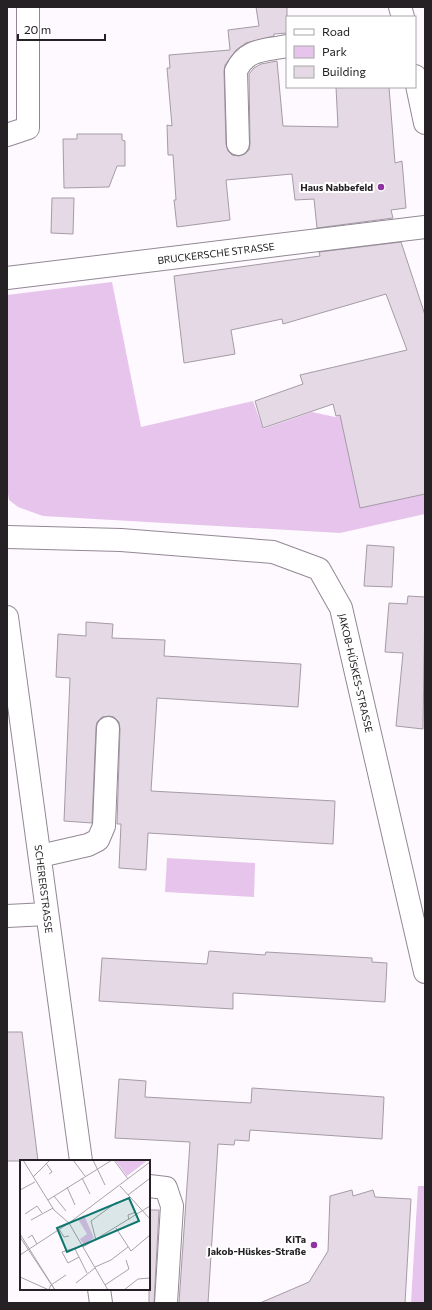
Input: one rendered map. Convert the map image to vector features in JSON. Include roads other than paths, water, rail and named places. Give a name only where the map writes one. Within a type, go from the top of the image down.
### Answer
[{"type":"street","points":[[7,135],[28,128],[28,7]]},
{"type":"street","points":[[238,144],[236,71],[240,63],[248,54],[286,46]]},
{"type":"street","points":[[416,81],[425,123]]},
{"type":"street","name":"BRUCKERSCHE STRASSE","points":[[7,278],[425,227]]},
{"type":"street","name":"JAKOB-HÜSKES-STRASSE","points":[[7,537],[121,540],[273,552],[319,569],[340,608],[425,972]]},
{"type":"street","name":"SCHERERSTRASSE","points":[[7,617],[81,1160]]},
{"type":"street","points":[[40,856],[88,846],[98,840],[104,826],[108,728]]},
{"type":"street","points":[[7,916],[47,914]]},
{"type":"street","points":[[150,1186],[166,1188],[172,1206],[166,1303]]},
{"type":"street","points":[[99,1290],[101,1303]]},
{"type":"place","name":"Haus Nabbefeld","points":[[381,187]]},
{"type":"place","name":"KiTa Jakob-Hüskes-Straße","points":[[314,1245]]}]
